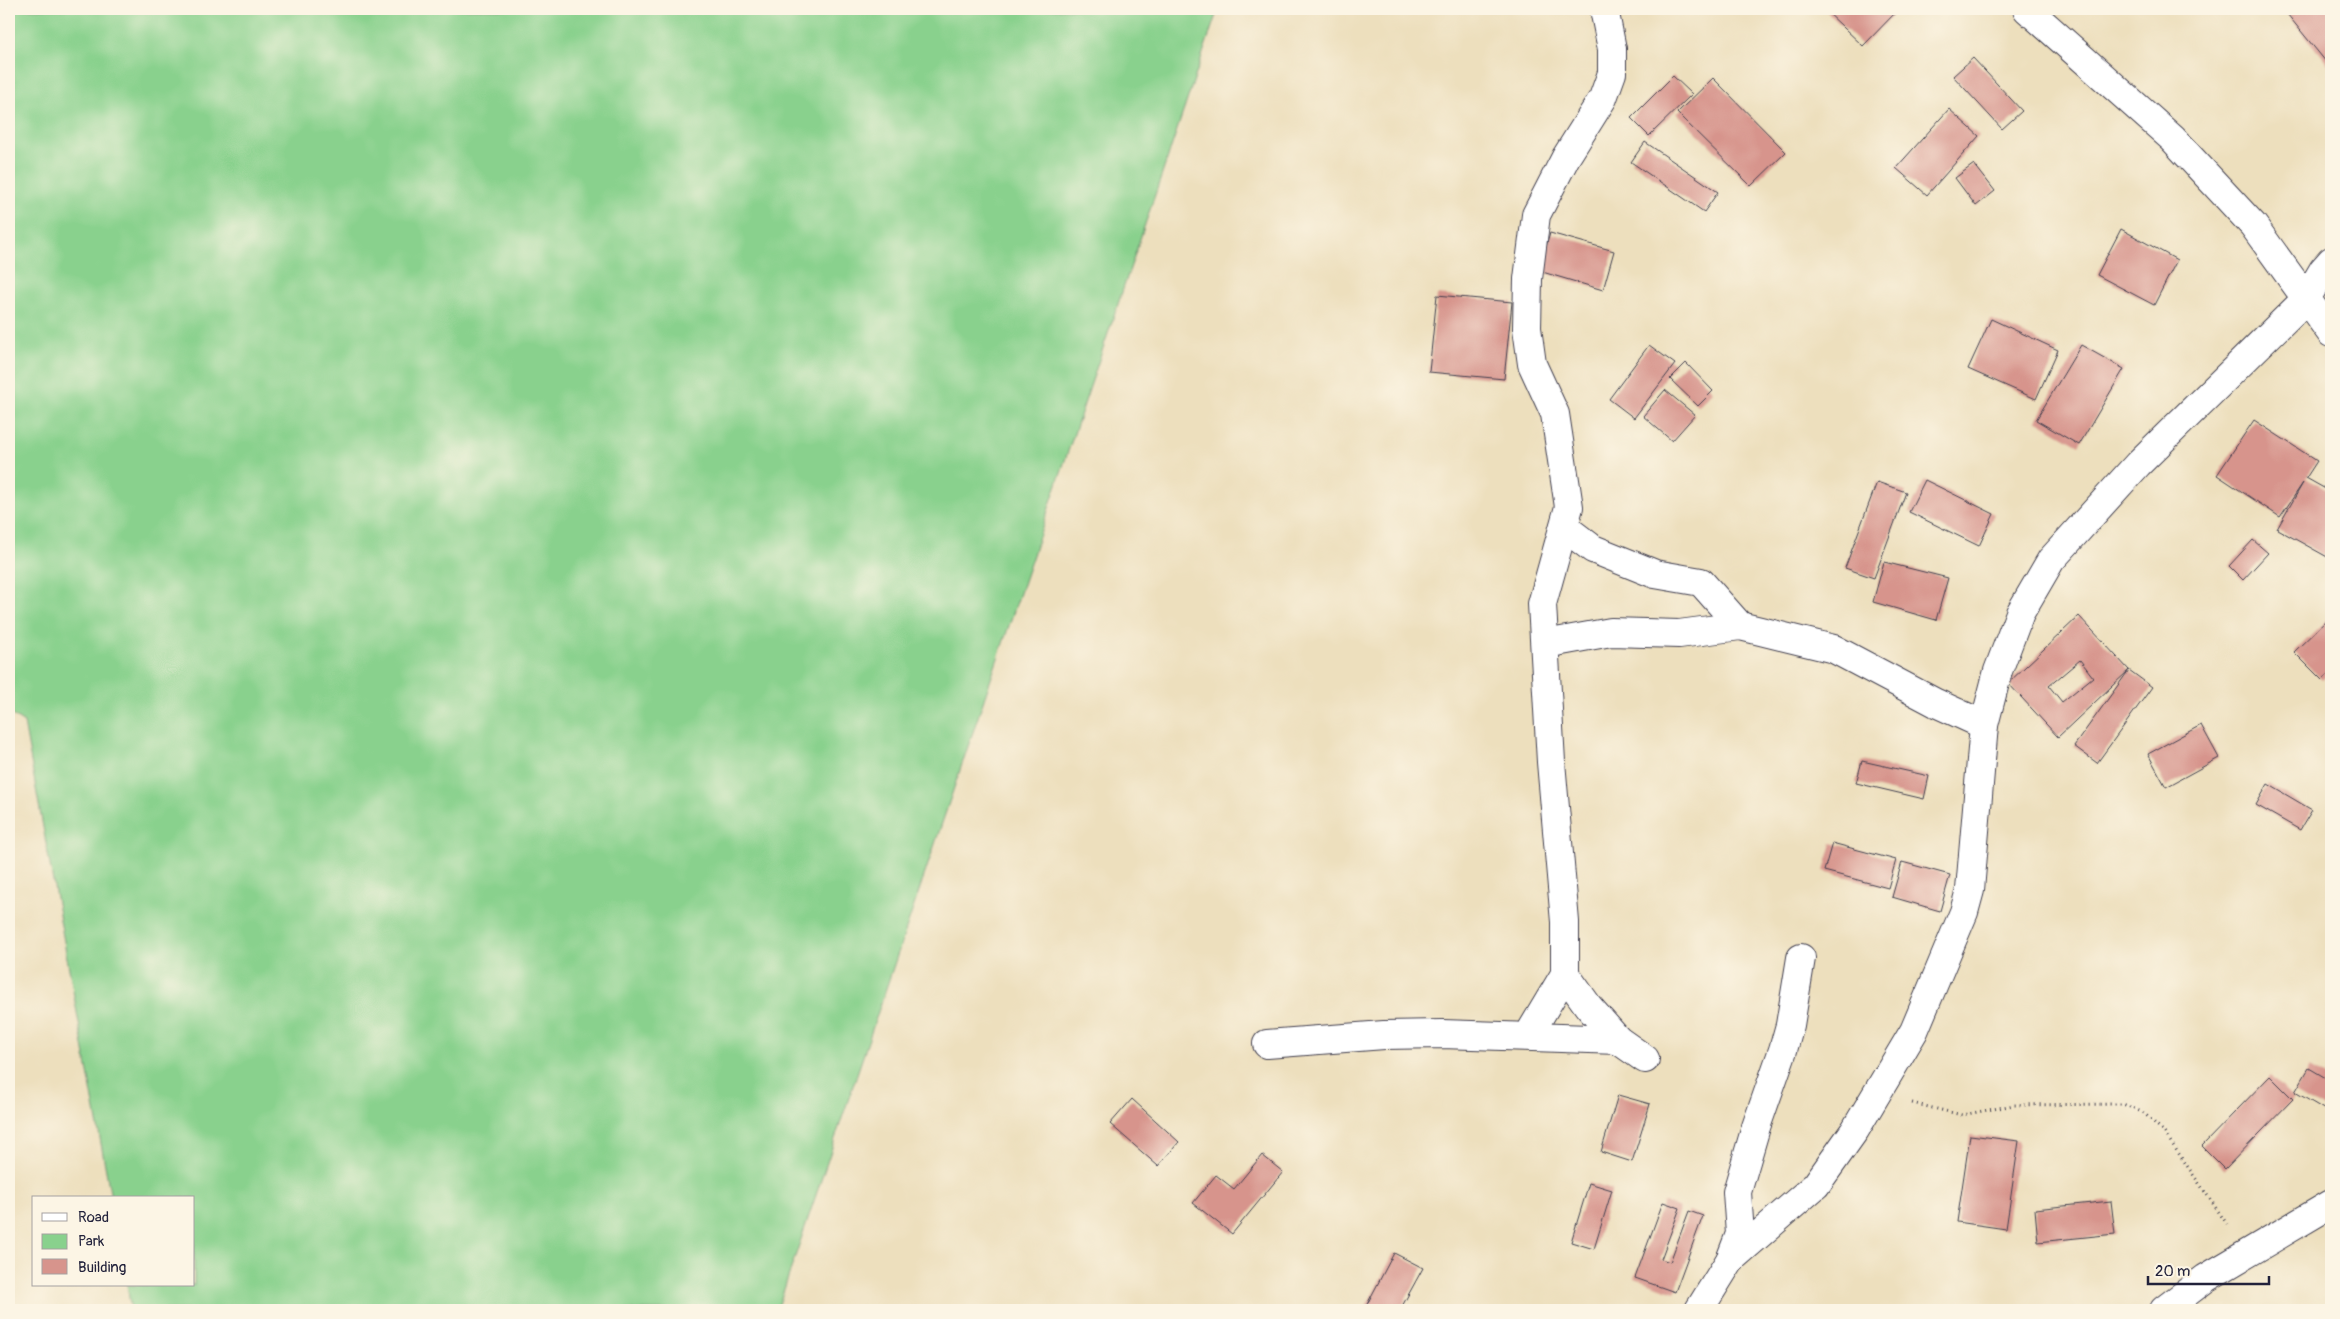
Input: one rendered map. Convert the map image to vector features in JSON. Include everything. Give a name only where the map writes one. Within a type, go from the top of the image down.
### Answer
[{"type":"street","points":[[1528,1036],[1565,974],[1565,922],[1551,762],[1546,644],[1542,604],[1570,507],[1555,414],[1532,364],[1527,328],[1528,279],[1536,215],[1566,157],[1603,98],[1612,73],[1612,49],[1604,9]]},
{"type":"street","points":[[2026,9],[2173,139],[2253,225],[2331,333]]},
{"type":"street","points":[[1730,1260],[1816,1184],[1855,1130],[1914,1031],[1964,912],[1970,890],[1984,725],[1998,672],[2020,613],[2051,560],[2138,464],[2306,299],[2323,270],[2331,261]]},
{"type":"street","points":[[1564,527],[1593,549],[1637,567],[1655,574],[1701,582],[1740,626]]},
{"type":"street","points":[[1546,644],[1611,632],[1679,634],[1740,626],[1834,649],[1936,703],[1984,725]]},
{"type":"street","points":[[1699,1310],[1730,1260],[1740,1234],[1737,1192],[1756,1127],[1790,1025],[1801,958]]},
{"type":"street","points":[[1565,974],[1588,1006],[1618,1040],[1645,1059]]},
{"type":"street","points":[[1267,1044],[1384,1035],[1528,1036],[1618,1040]]},
{"type":"street","points":[[2164,1310],[2206,1278],[2331,1204]]},
{"type":"path","points":[[1881,1086],[1912,1103],[1962,1116],[2014,1105],[2123,1104],[2144,1113],[2164,1132],[2247,1253]]},
{"type":"green space","points":[[9,9],[1218,9],[777,1310],[131,1310],[127,1286],[195,1286],[195,1196],[111,1196],[24,723],[9,713]]},
{"type":"building","points":[[1824,9],[1899,9],[1863,46]]},
{"type":"building","points":[[2283,9],[2331,9],[2331,68]]},
{"type":"building","points":[[1973,58],[2022,111],[2002,129],[1953,76]]},
{"type":"building","points":[[1673,76],[1692,94],[1649,136],[1631,118]]},
{"type":"building","points":[[1713,78],[1786,152],[1751,186],[1677,113]]},
{"type":"building","points":[[1949,109],[1979,136],[1927,195],[1896,168]]},
{"type":"building","points":[[1645,142],[1718,192],[1704,212],[1631,162]]},
{"type":"building","points":[[1974,164],[1995,191],[1976,206],[1955,178]]},
{"type":"building","points":[[2121,229],[2177,260],[2154,305],[2097,275]]},
{"type":"building","points":[[1550,233],[1614,251],[1603,290],[1539,271]]},
{"type":"building","points":[[1437,295],[1512,302],[1504,379],[1429,372]]},
{"type":"building","points":[[1991,319],[2058,350],[2036,399],[1968,369]]},
{"type":"building","points":[[1649,345],[1675,364],[1634,418],[1609,399]]},
{"type":"building","points":[[2081,345],[2124,369],[2079,445],[2036,420]]},
{"type":"building","points":[[1686,363],[1713,391],[1698,406],[1670,379]]},
{"type":"building","points":[[1665,390],[1695,415],[1672,441],[1643,416]]},
{"type":"building","points":[[2254,420],[2317,461],[2306,478],[2331,492],[2331,559],[2277,529],[2303,483],[2280,517],[2217,475]]},
{"type":"building","points":[[1925,480],[1994,514],[1979,546],[1909,512]]},
{"type":"building","points":[[1877,482],[1906,492],[1874,578],[1845,568]]},
{"type":"building","points":[[2253,540],[2268,553],[2243,580],[2229,566]]},
{"type":"building","points":[[1884,562],[1948,578],[1936,620],[1873,602]]},
{"type":"building","points":[[2079,616],[2129,670],[2058,737],[2008,683]],"holes":[[[2080,660],[2093,677],[2062,702],[2049,686]]]},
{"type":"building","points":[[2331,616],[2331,672],[2322,680],[2294,652]]},
{"type":"building","points":[[2129,670],[2152,687],[2097,763],[2074,746]]},
{"type":"building","points":[[2201,725],[2219,758],[2166,787],[2148,754]]},
{"type":"building","points":[[1862,761],[1929,776],[1924,799],[1856,783]]},
{"type":"building","points":[[2268,784],[2312,810],[2300,830],[2256,805]]},
{"type":"building","points":[[1832,843],[1896,860],[1888,888],[1824,871]]},
{"type":"building","points":[[1902,862],[1950,875],[1940,911],[1892,897]]},
{"type":"building","points":[[2309,1068],[2331,1081],[2331,1104],[2327,1111],[2295,1092]]},
{"type":"building","points":[[2270,1076],[2293,1099],[2225,1169],[2202,1146]]},
{"type":"building","points":[[1618,1095],[1650,1104],[1632,1162],[1601,1152]]},
{"type":"building","points":[[1132,1099],[1179,1142],[1158,1166],[1110,1124]]},
{"type":"building","points":[[1970,1135],[2019,1141],[2006,1229],[1957,1222]]},
{"type":"building","points":[[1262,1155],[1283,1172],[1232,1234],[1193,1203],[1216,1175],[1234,1189]]},
{"type":"building","points":[[1589,1183],[1612,1190],[1594,1249],[1571,1242]]},
{"type":"building","points":[[2111,1201],[2115,1234],[2038,1242],[2035,1209]]},
{"type":"building","points":[[1663,1202],[1680,1208],[1661,1259],[1670,1262],[1689,1211],[1703,1216],[1675,1292],[1635,1278]]},
{"type":"building","points":[[1394,1253],[1423,1268],[1400,1310],[1364,1310]]}]
